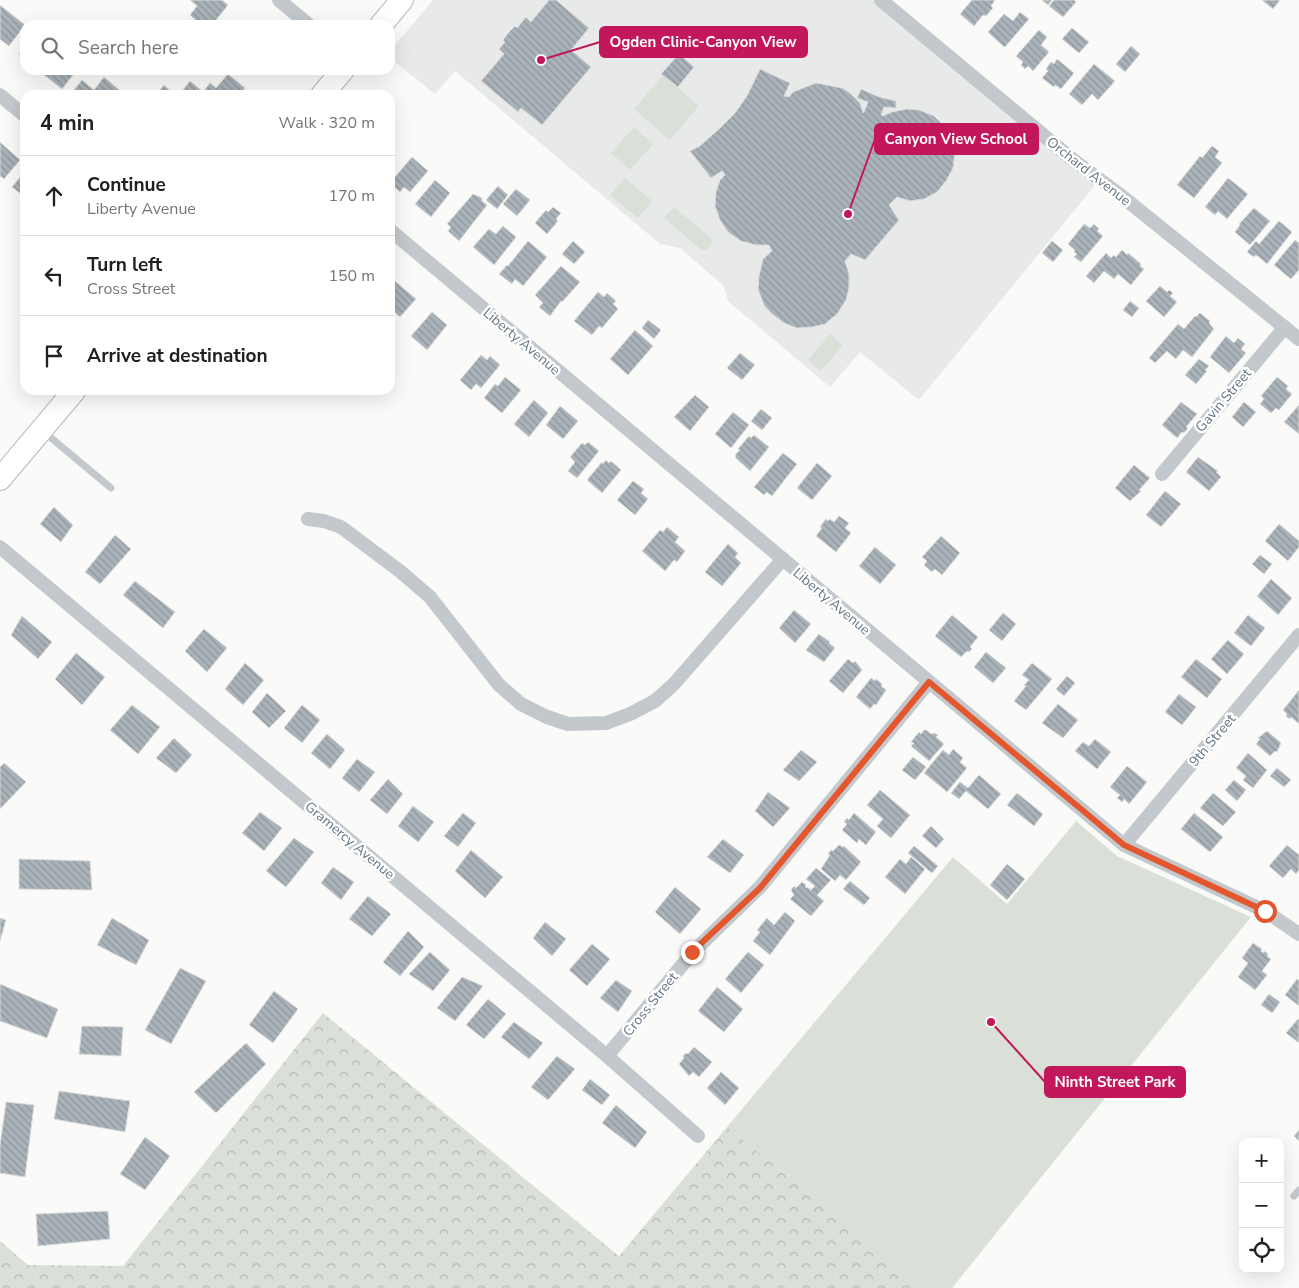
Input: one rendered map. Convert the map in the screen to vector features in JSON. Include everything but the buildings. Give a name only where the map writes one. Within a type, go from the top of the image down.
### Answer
[{"type":"main road","points":[[385,20],[402,0]]},
{"type":"main road","points":[[326,90],[339,75]]},
{"type":"main road","points":[[0,479],[71,395]]},
{"type":"street","points":[[279,0],[303,20]]},
{"type":"street","name":"Orchard Avenue","points":[[881,0],[1072,159],[1119,194],[1299,339]]},
{"type":"street","points":[[0,95],[20,112]]},
{"type":"street","name":"Liberty Avenue","points":[[395,234],[1124,845],[1265,911],[1299,934]]},
{"type":"street","name":"Gavin Street","points":[[1162,474],[1285,327]]},
{"type":"street","points":[[308,519],[324,521],[341,527],[382,556],[430,597],[499,685],[521,704],[547,717],[568,724],[606,723],[630,714],[655,701],[674,686],[783,559]]},
{"type":"street","name":"Gramercy Avenue","points":[[0,547],[607,1056],[698,1136]]},
{"type":"street","name":"9th Street","points":[[1124,845],[1299,634]]},
{"type":"street","name":"Cross Street","points":[[607,1056],[692,952],[760,888],[929,682]]},
{"type":"lane","points":[[42,430],[111,488]]},
{"type":"shaded area","points":[[433,0],[873,0],[1096,184],[919,400],[860,352],[830,387],[728,301],[724,286],[680,248],[660,244],[455,71],[435,94],[395,62],[395,45]]},
{"type":"green space","points":[[663,75],[699,106],[670,140],[634,109]]},
{"type":"green space","points":[[634,127],[653,144],[630,170],[611,153]]},
{"type":"green space","points":[[625,178],[652,201],[638,218],[610,195]]},
{"type":"green space","points":[[674,207],[712,239],[713,242],[706,250],[702,250],[664,218]]},
{"type":"green space","points":[[830,334],[843,345],[821,371],[808,360]]},
{"type":"green space","points":[[1076,821],[1117,856],[1251,917],[952,1288],[926,1288],[727,1127],[953,857],[1007,904]]},
{"type":"green space","points":[[323,1013],[619,1256],[727,1127],[926,1288],[0,1288],[0,1241],[28,1265],[123,1266]]},
{"type":"place","name":"Ogden Clinic-Canyon View","points":[[541,60]]},
{"type":"place","name":"Canyon View School","points":[[848,214]]},
{"type":"place","name":"Ninth Street Park","points":[[991,1022]]},
{"type":"route","points":[[692,952],[760,888],[929,682],[1124,845],[1265,911]]}]
